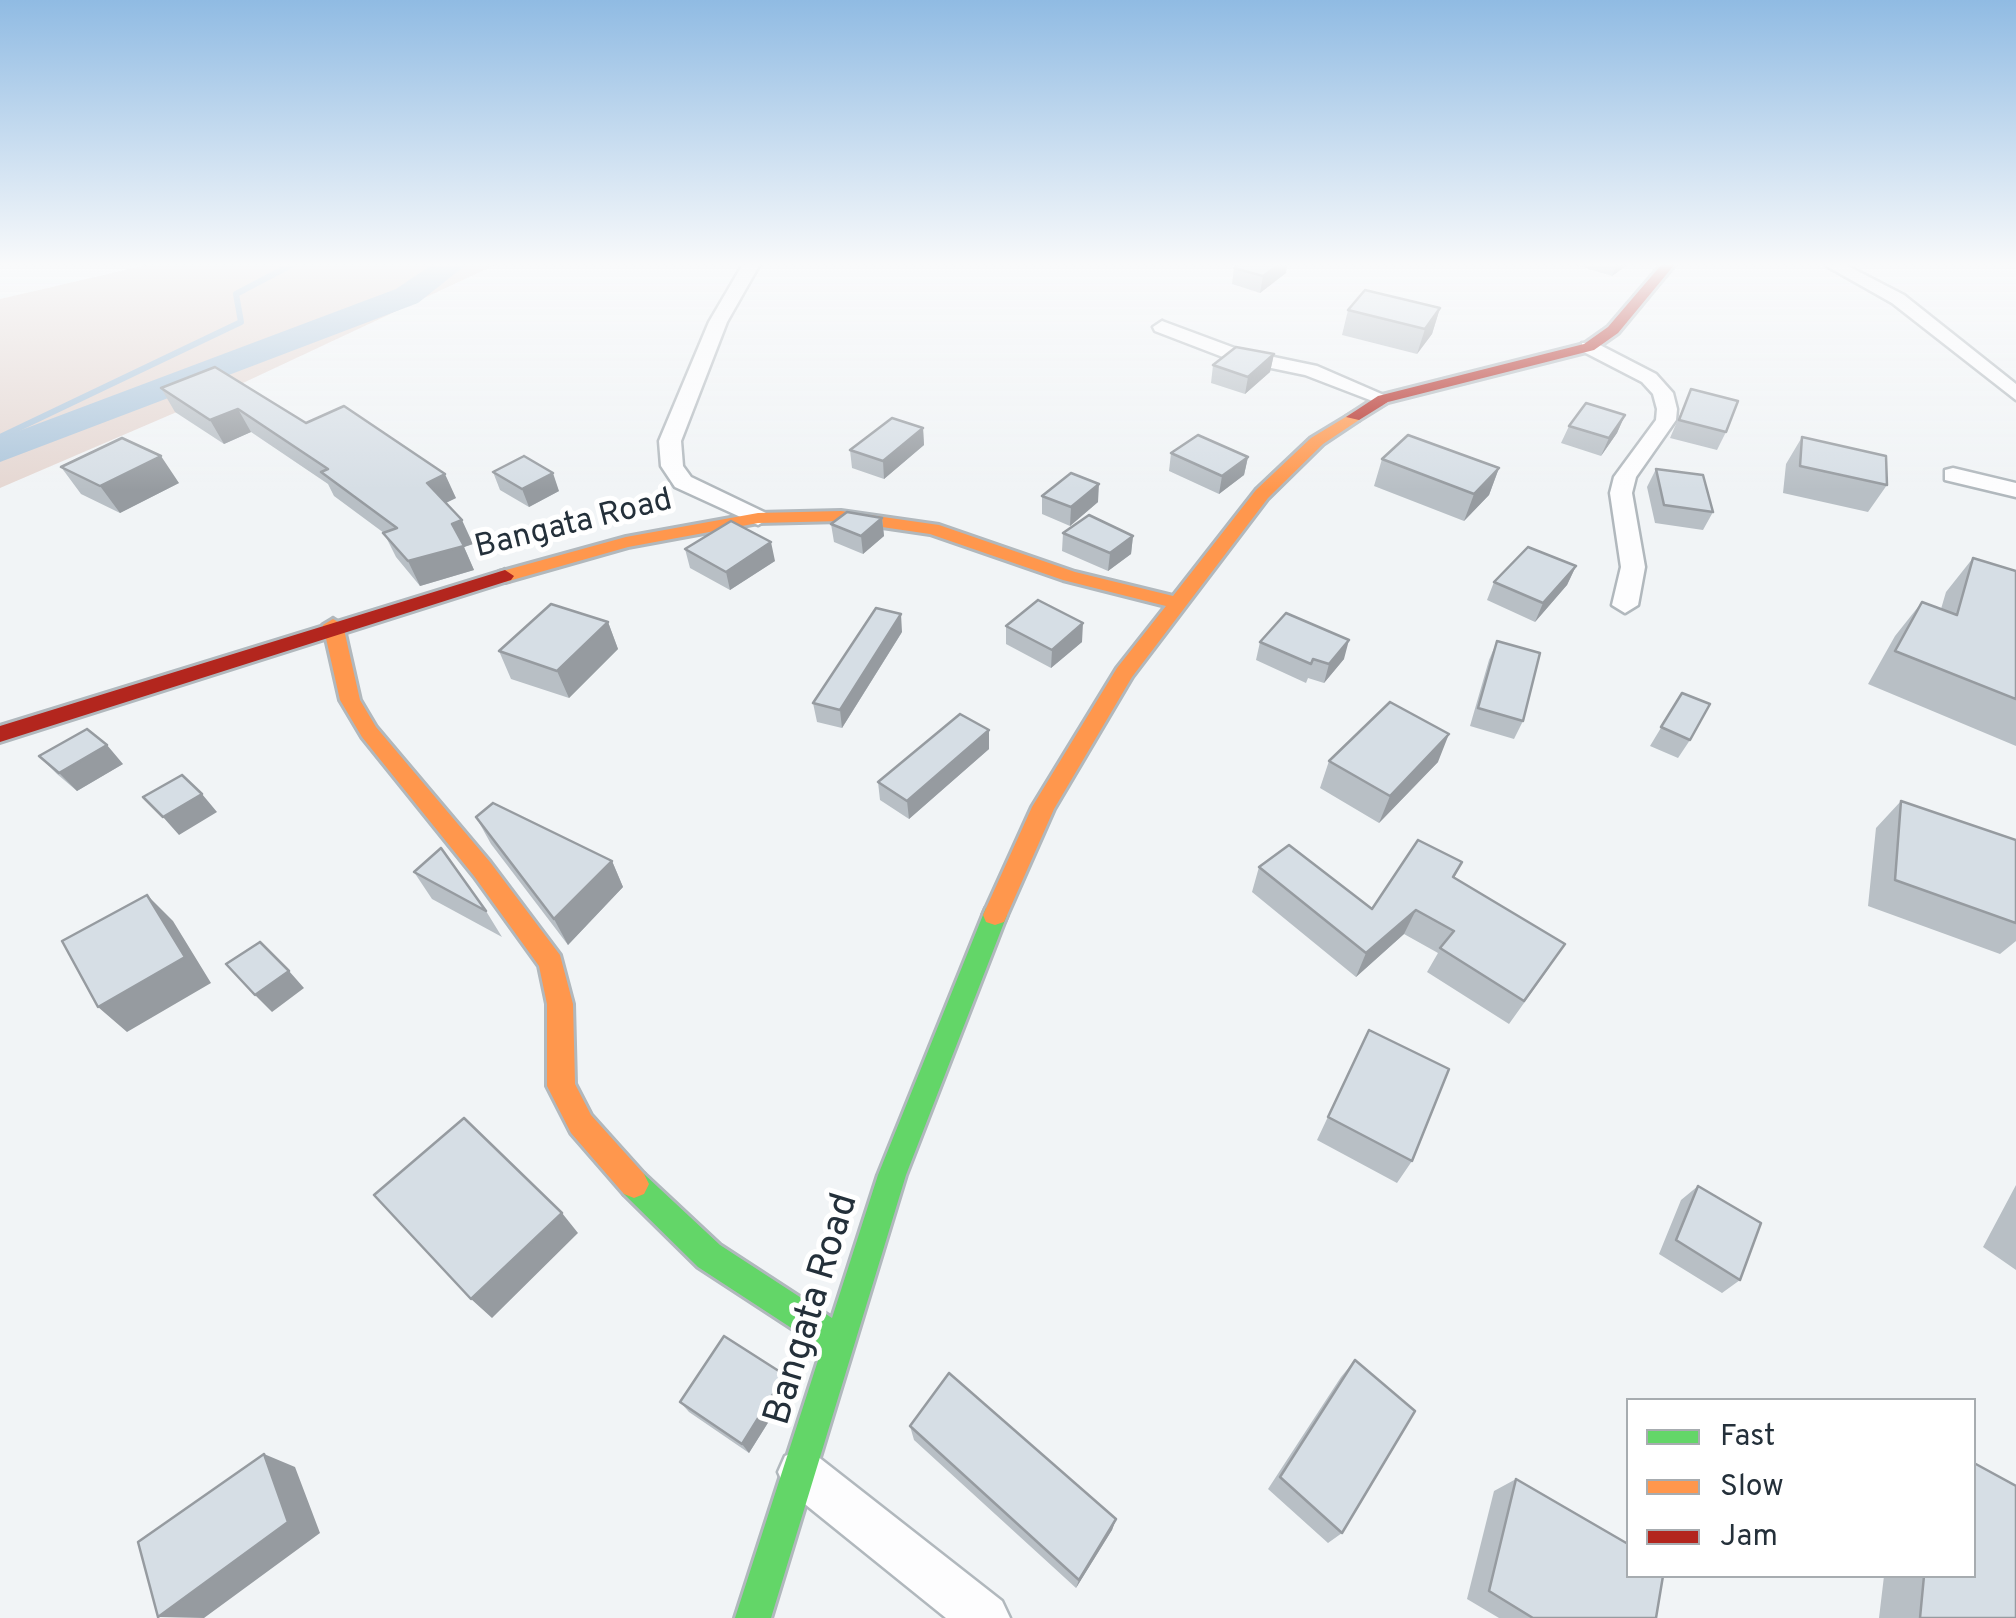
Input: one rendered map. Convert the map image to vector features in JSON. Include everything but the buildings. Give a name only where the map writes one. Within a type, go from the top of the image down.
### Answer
[{"type":"street","points":[[711,340],[670,441],[672,466],[683,482],[758,518]]},
{"type":"street","points":[[1196,340],[1235,354],[1310,370],[1383,399]]},
{"type":"street","name":"Bangata Road","points":[[753,1618],[892,1175],[1016,863],[1043,807],[1124,673],[1174,602],[1262,494],[1317,441],[1383,399],[1589,348],[1600,340]]},
{"type":"street","points":[[1948,340],[2016,394]]},
{"type":"street","points":[[1589,348],[1649,378],[1663,394],[1667,409],[1666,420],[1625,477],[1621,493],[1632,555],[1632,582],[1625,604]]},
{"type":"street","points":[[1953,475],[1980,478],[2016,490]]},
{"type":"street","name":"Bangata Road","points":[[0,734],[333,625],[626,542],[758,518],[841,516],[933,528],[1083,580],[1174,602]]},
{"type":"street","points":[[333,625],[350,700],[368,732],[482,868],[552,963],[560,1004],[561,1086],[581,1124],[642,1193],[709,1256],[842,1342]]},
{"type":"street","points":[[801,1472],[985,1618]]},
{"type":"shaded area","points":[[0,340],[336,340],[228,390],[0,488]]},
{"type":"waterway","points":[[0,437],[204,340]]},
{"type":"waterway","points":[[0,451],[293,340]]},
{"type":"traffic: fast","points":[[753,1618],[892,1175],[995,915]]},
{"type":"traffic: fast","points":[[634,1184],[709,1256],[842,1343]]},
{"type":"traffic: slow","points":[[995,915],[1043,807],[1124,673],[1262,494],[1317,441],[1354,417]]},
{"type":"traffic: slow","points":[[505,576],[626,542],[758,518],[841,516],[933,529],[1069,576],[1174,602]]},
{"type":"traffic: slow","points":[[333,625],[350,700],[369,732],[482,869],[551,963],[560,1004],[561,1086],[581,1124],[634,1184]]},
{"type":"traffic: jam","points":[[1354,417],[1383,399],[1589,347],[1600,340]]},
{"type":"traffic: jam","points":[[0,734],[505,576]]}]
